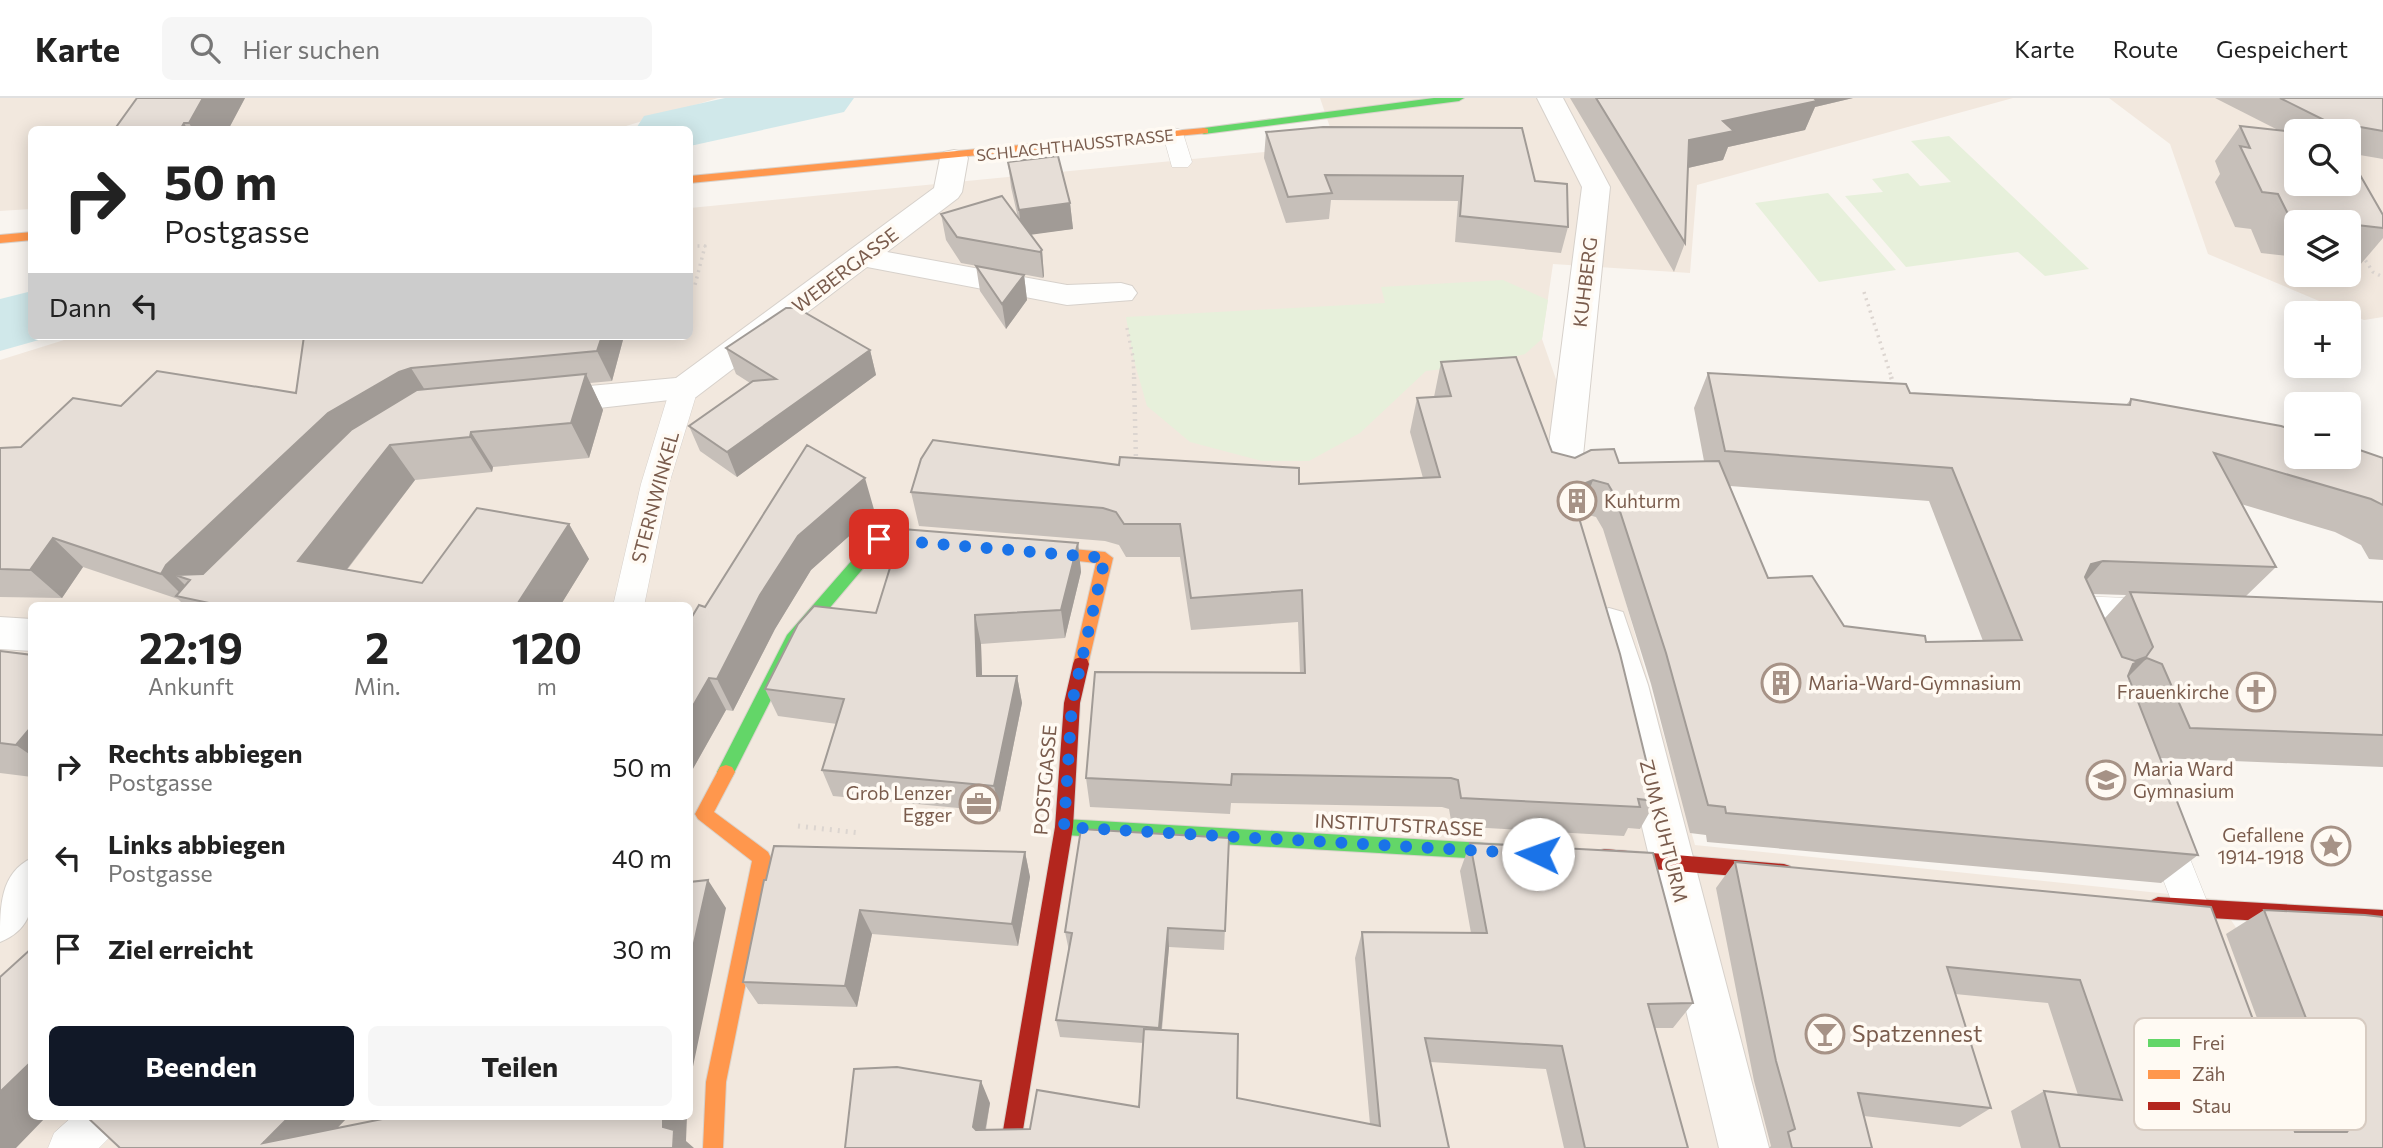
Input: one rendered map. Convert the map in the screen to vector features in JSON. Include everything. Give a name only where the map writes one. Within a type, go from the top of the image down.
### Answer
[{"type":"street","name":"SCHLACHTHAUSSTRASSE","points":[[693,180],[954,158],[1174,135],[1459,98]]},
{"type":"street","name":"KUHBERG","points":[[1550,98],[1596,187],[1563,476]]},
{"type":"street","name":"WEBERGASSE","points":[[684,389],[948,192],[954,158]]},
{"type":"street","points":[[0,239],[28,236]]},
{"type":"street","points":[[863,257],[1067,295],[1121,293]]},
{"type":"street","points":[[511,405],[684,389]]},
{"type":"street","points":[[713,1148],[716,1082],[762,859],[697,824],[793,640],[879,539],[972,547]]},
{"type":"street","name":"POSTGASSE","points":[[1010,1148],[1064,827],[1072,703],[1105,558],[1012,550]]},
{"type":"street","name":"ZUM KUHTURM","points":[[1600,594],[1628,685],[1744,1148]]},
{"type":"street","points":[[0,633],[28,635]]},
{"type":"street","name":"INSTITUTSTRASSE","points":[[1064,827],[1538,854]]},
{"type":"street","points":[[1591,857],[1671,861],[1794,873]]},
{"type":"street","points":[[0,921],[28,883]]},
{"type":"street","points":[[2137,904],[2198,928],[2383,919]]},
{"type":"lane","points":[[1174,135],[1180,162]]},
{"type":"lane","name":"STERNWINKEL","points":[[629,602],[655,484],[684,389]]},
{"type":"lane","points":[[2094,654],[2076,608],[2185,612]]},
{"type":"lane","points":[[2154,807],[2198,928]]},
{"type":"lane","points":[[69,1148],[99,1120]]},
{"type":"path","points":[[693,246],[705,246],[695,285]]},
{"type":"path","points":[[2361,253],[2372,272],[2383,277]]},
{"type":"path","points":[[1864,292],[1898,395]]},
{"type":"path","points":[[1121,293],[1133,357],[1136,463]]},
{"type":"shaded area","points":[[0,98],[718,98],[626,126],[28,126],[28,209],[0,211]]},
{"type":"shaded area","points":[[1320,98],[2013,98],[1697,185],[1690,273],[1553,264],[1542,339],[1591,480],[1695,845],[2217,899],[2296,1018],[2134,1018],[2134,1130],[2366,1130],[2366,1122],[2383,1148],[0,1148],[0,360],[64,340],[693,340],[693,208],[1336,145]]},
{"type":"shaded area","points":[[2109,98],[2383,98],[2383,317],[2361,319],[2361,301],[2319,301],[2286,287],[2361,287],[2361,210],[2284,210],[2284,286],[2208,254],[2170,144]]},
{"type":"green space","points":[[1949,136],[2089,269],[2045,276],[2018,252],[1906,267],[1845,196],[1883,192],[1872,179],[1908,173],[1920,186],[1951,182],[1911,141]]},
{"type":"green space","points":[[1828,193],[1896,270],[1819,282],[1755,203]]},
{"type":"green space","points":[[1503,280],[1548,300],[1542,339],[1525,354],[1492,363],[1426,371],[1360,433],[1309,461],[1262,461],[1190,442],[1147,406],[1133,357],[1126,317],[1385,303],[1381,287]]},
{"type":"building","points":[[137,98],[203,98],[189,123],[182,126],[117,126]]},
{"type":"building","points":[[1596,98],[1814,98],[1817,101],[1723,121],[1734,131],[1689,140],[1685,243]]},
{"type":"building","points":[[2280,98],[2383,98],[2383,131],[2361,127],[2361,119],[2322,119]]},
{"type":"building","points":[[2240,126],[2284,131],[2284,196],[2361,196],[2361,177],[2383,215],[2383,228],[2361,225],[2361,210],[2286,210],[2278,194],[2262,192],[2240,146],[2250,148]]},
{"type":"building","points":[[1323,127],[1522,128],[1535,181],[1567,184],[1568,227],[1460,216],[1463,176],[1325,175],[1332,193],[1288,197],[1266,132]]},
{"type":"building","points":[[1058,156],[1070,203],[1019,210],[1008,162]]},
{"type":"building","points":[[1002,196],[1042,250],[1040,252],[957,237],[941,214]]},
{"type":"building","points":[[976,266],[1024,275],[1002,304]]},
{"type":"building","points":[[786,308],[797,308],[870,350],[727,452],[689,426],[753,381],[776,379],[726,348]]},
{"type":"building","points":[[303,340],[601,340],[597,351],[411,368],[399,372],[328,413],[166,565],[161,574],[53,538],[30,570],[0,569],[0,448],[21,447],[73,398],[121,406],[157,371],[296,393]]},
{"type":"building","points":[[1516,357],[1552,452],[1575,458],[1591,450],[1614,449],[1619,463],[1719,461],[1768,578],[1812,576],[1844,626],[1925,636],[1926,642],[2022,640],[1952,468],[1725,451],[1708,373],[1906,384],[1910,393],[2130,405],[2131,399],[2284,427],[2284,469],[2361,469],[2361,450],[2383,458],[2383,505],[2371,499],[2214,453],[2276,567],[2103,561],[2091,564],[2085,577],[2122,657],[2135,661],[2146,657],[2153,647],[2130,592],[2383,602],[2383,735],[2190,728],[2162,664],[2147,658],[2133,664],[2128,676],[2198,855],[1726,813],[1725,807],[1708,805],[1666,653],[1615,496],[1608,484],[1593,480],[1578,486],[1573,498],[1620,654],[1656,801],[1638,799],[1640,807],[1461,798],[1458,780],[1451,778],[1232,774],[1231,785],[1086,778],[1095,672],[1305,673],[1302,590],[1191,598],[1180,524],[1124,524],[1116,512],[1103,508],[911,492],[921,459],[933,440],[1119,465],[1120,457],[1299,468],[1299,484],[1440,477],[1417,398],[1451,396],[1441,362]]},
{"type":"building","points":[[586,374],[571,423],[471,432],[470,437],[390,445],[298,561],[422,583],[477,508],[569,524],[519,602],[204,602],[176,596],[190,580],[175,575],[203,574],[351,430],[417,390]]},
{"type":"building","points":[[807,445],[865,478],[798,536],[760,595],[717,679],[709,678],[693,706],[693,615],[699,605],[705,607]]},
{"type":"building","points":[[902,529],[1078,543],[1061,610],[975,615],[977,676],[1017,676],[994,786],[822,770],[844,699],[765,689],[798,624],[814,606],[876,613]]},
{"type":"building","points":[[0,651],[28,654],[28,731],[16,745],[0,743]]},
{"type":"building","points":[[1081,829],[1229,838],[1225,931],[1168,928],[1159,1028],[1056,1020],[1072,933],[1065,932]]},
{"type":"building","points":[[1470,843],[1653,853],[1693,1003],[1648,1004],[1688,1148],[1585,1148],[1562,1046],[1425,1038],[1449,1148],[845,1148],[854,1069],[897,1067],[981,1081],[973,1127],[976,1130],[1030,1129],[1037,1090],[1139,1107],[1144,1029],[1238,1034],[1237,1098],[1380,1126],[1362,932],[1487,933]]},
{"type":"building","points":[[774,846],[1025,852],[1012,924],[860,910],[845,986],[743,982],[764,880]]},
{"type":"building","points":[[1735,862],[2211,907],[2252,1018],[2134,1018],[2134,1130],[2366,1130],[2366,1018],[2306,1018],[2264,910],[2383,917],[2383,1148],[2060,1148],[2044,1091],[2122,1100],[2080,980],[1947,967],[1991,1108],[1858,1093],[1872,1148],[1792,1148],[1788,1132],[1795,1129],[1776,1061]]},
{"type":"building","points":[[708,880],[693,948],[693,882]]},
{"type":"building","points":[[28,952],[28,1065],[0,1092],[0,977]]},
{"type":"building","points":[[90,1120],[286,1120],[263,1143],[377,1120],[663,1120],[663,1127],[674,1130],[673,1148],[120,1148]]},
{"type":"waterway","points":[[687,126],[821,98]]},
{"type":"waterway","points":[[0,325],[28,317]]},
{"type":"traffic: fast","points":[[1204,131],[1459,98]]},
{"type":"traffic: fast","points":[[726,772],[793,640],[879,539],[951,545]]},
{"type":"traffic: fast","points":[[1064,827],[1519,853]]},
{"type":"traffic: slow","points":[[693,180],[1204,131]]},
{"type":"traffic: slow","points":[[0,239],[28,236]]},
{"type":"traffic: slow","points":[[1029,551],[1105,558],[1081,664]]},
{"type":"traffic: slow","points":[[713,1148],[716,1082],[762,858],[704,814],[726,772]]},
{"type":"traffic: jam","points":[[1010,1148],[1064,827],[1072,703],[1081,664]]},
{"type":"traffic: jam","points":[[1604,857],[1784,872]]},
{"type":"traffic: jam","points":[[2158,906],[2383,919]]},
{"type":"place","name":"Kuhturm","points":[[1577,501]]},
{"type":"place","name":"Maria-Ward-Gymnasium","points":[[1781,683]]},
{"type":"place","name":"Frauenkirche","points":[[2256,692]]},
{"type":"place","name":"Maria Ward Gymnasium","points":[[2106,780]]},
{"type":"place","name":"Grob Lenzer Egger","points":[[979,804]]},
{"type":"place","name":"Gefallene 1914-1918","points":[[2331,846]]},
{"type":"place","name":"Spatzennest","points":[[1825,1034]]},
{"type":"route","points":[[879,539],[1105,558],[1072,703],[1064,827],[1538,854]]}]
